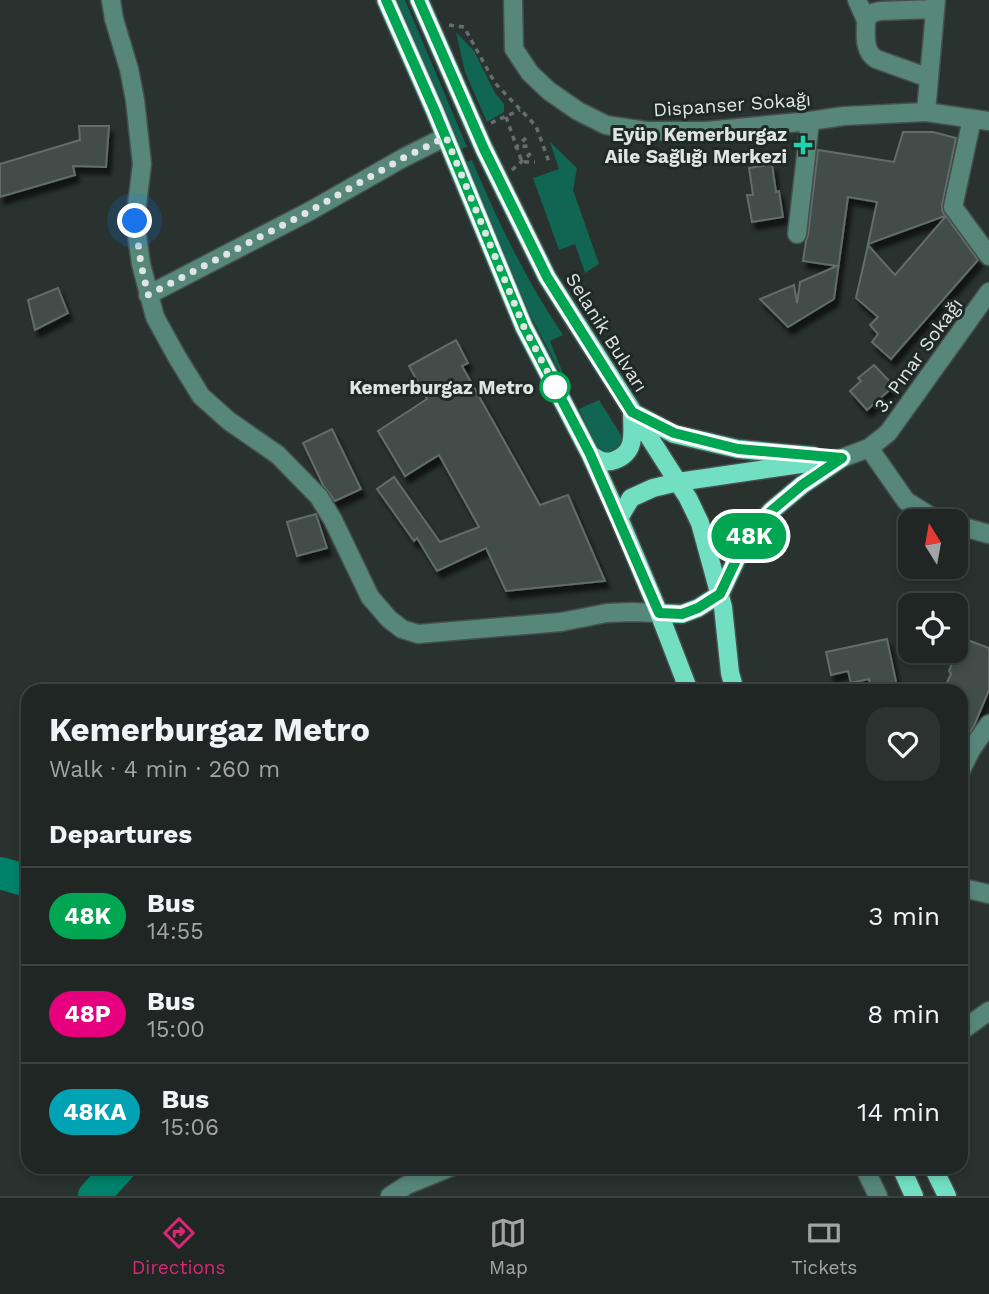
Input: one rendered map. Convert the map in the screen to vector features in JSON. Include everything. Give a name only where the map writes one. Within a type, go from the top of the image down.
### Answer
[{"type":"main road","points":[[386,0],[524,327],[590,454],[659,613],[686,684]]},
{"type":"main road","name":"Selanik Bulvarı","points":[[419,0],[484,149],[547,277],[678,482],[700,523],[723,607],[733,684]]},
{"type":"main road","points":[[590,454],[598,461],[611,462],[625,456],[632,443],[632,412],[674,433],[738,449],[842,458]]},
{"type":"main road","points":[[618,518],[631,498],[653,488],[842,458]]},
{"type":"main road","points":[[659,613],[682,614],[698,608],[720,594],[746,539],[771,511],[802,485],[842,458]]},
{"type":"main road","points":[[904,1174],[914,1196]]},
{"type":"main road","points":[[936,1174],[947,1196]]},
{"type":"street","points":[[111,0],[135,100],[142,164],[135,221],[141,264],[155,317],[201,396],[229,421],[278,454],[319,497],[370,597],[402,629],[418,634],[561,622],[607,613],[659,613]]},
{"type":"street","name":"Dispanser Sokağı","points":[[513,0],[514,49],[530,73],[549,91],[578,111],[606,125],[646,131],[706,131],[844,116],[926,112],[980,120]]},
{"type":"street","points":[[857,0],[866,20],[867,49],[870,56],[929,78]]},
{"type":"street","points":[[866,20],[872,13],[880,11],[935,4],[926,112]]},
{"type":"street","points":[[980,120],[953,207],[989,256]]},
{"type":"street","points":[[797,234],[810,121]]},
{"type":"street","points":[[148,295],[446,137]]},
{"type":"street","name":"3. Pınar Sokağı","points":[[842,458],[869,448],[888,433],[989,292]]},
{"type":"street","points":[[869,448],[906,501],[919,509]]},
{"type":"street","points":[[968,528],[989,534]]},
{"type":"street","points":[[968,756],[989,724]]},
{"type":"street","points":[[968,889],[989,894]]},
{"type":"street","points":[[968,1027],[988,1014]]},
{"type":"street","points":[[390,1196],[407,1185],[434,1174]]},
{"type":"street","points":[[867,1174],[878,1196]]},
{"type":"path","points":[[449,25],[464,27],[495,83],[536,126],[549,162]]},
{"type":"path","points":[[486,125],[520,110]]},
{"type":"path","points":[[506,117],[522,162]]},
{"type":"path","points":[[516,147],[526,138]]},
{"type":"path","points":[[516,147],[529,146]]},
{"type":"path","points":[[512,170],[531,153]]},
{"type":"path","points":[[522,162],[535,162]]},
{"type":"green space","points":[[395,0],[405,0],[467,147],[458,150]]},
{"type":"green space","points":[[456,32],[474,51],[495,93],[504,104],[504,112],[487,122],[465,72]]},
{"type":"green space","points":[[550,142],[577,168],[573,190],[599,264],[585,273],[575,244],[559,250],[533,178],[559,169]]},
{"type":"green space","points":[[472,160],[513,249],[563,335],[550,341],[570,391],[523,301],[464,163]]},
{"type":"green space","points":[[599,400],[621,435],[623,446],[612,452],[598,451],[579,409]]},
{"type":"building","points":[[79,126],[109,126],[106,167],[73,166],[75,175],[0,197],[0,164],[80,140]]},
{"type":"building","points":[[903,132],[933,132],[956,138],[942,205],[945,216],[868,244],[877,202],[848,197],[834,299],[788,327],[760,299],[794,285],[797,303],[800,282],[837,266],[803,261],[818,150],[894,162]]},
{"type":"building","points":[[772,164],[783,217],[752,222],[747,195],[753,195],[749,168]]},
{"type":"building","points":[[946,216],[978,260],[891,359],[872,342],[878,334],[870,325],[878,317],[856,298],[868,245],[895,275]]},
{"type":"building","points":[[58,288],[68,313],[35,330],[28,300]]},
{"type":"building","points":[[456,340],[468,363],[462,366],[540,505],[568,495],[605,581],[506,591],[486,548],[437,571],[417,538],[414,541],[377,489],[394,477],[440,542],[479,527],[439,455],[405,476],[378,431],[427,399],[409,366]]},
{"type":"building","points":[[874,365],[894,386],[867,410],[850,391],[861,381],[858,378]]},
{"type":"building","points":[[332,429],[361,489],[335,501],[323,485],[303,443]]},
{"type":"building","points":[[316,514],[327,548],[297,556],[287,522]]},
{"type":"building","points":[[887,639],[897,684],[870,684],[869,679],[851,683],[848,671],[831,675],[826,652]]},
{"type":"building","points":[[968,640],[989,648],[989,690],[968,735],[968,684],[946,684],[951,674],[949,671],[952,663],[968,663]]},
{"type":"waterway","points":[[0,873],[21,879]]},
{"type":"waterway","points":[[94,1196],[114,1174]]},
{"type":"bus line","name":"48K","points":[[386,0],[524,327],[590,454],[659,613],[682,614],[698,608],[720,594],[746,539],[771,511],[802,485],[842,458],[738,449],[674,433],[632,412],[547,277],[484,149],[419,0]]},
{"type":"place","name":"Eyüp Kemerburgaz Aile Sağlığı Merkezi","points":[[803,145]]},
{"type":"place","name":"Kemerburgaz Metro","points":[[555,387]]},
{"type":"route","points":[[135,221],[148,295],[446,137],[524,327],[557,390],[555,387]]}]
